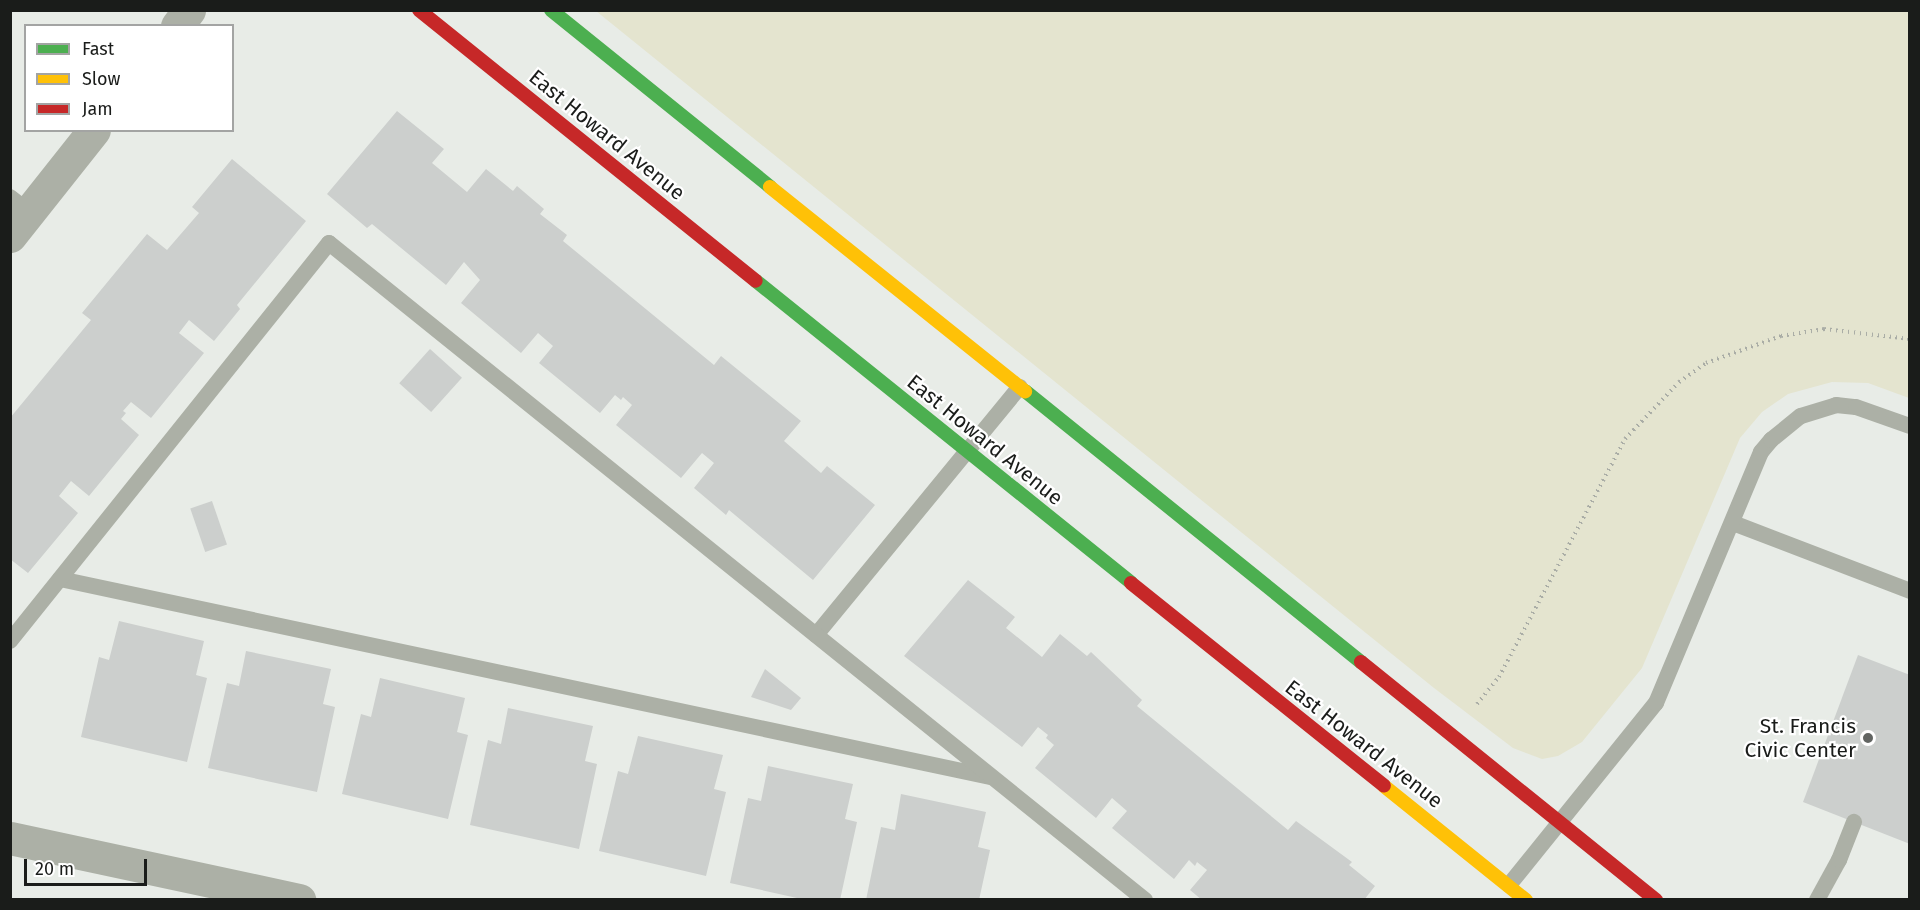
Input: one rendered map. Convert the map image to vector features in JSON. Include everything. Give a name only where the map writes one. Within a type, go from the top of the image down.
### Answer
[{"type":"main road","name":"East Howard Avenue","points":[[419,10],[1526,900]]},
{"type":"main road","points":[[551,10],[1656,900]]},
{"type":"street","points":[[178,24],[189,10]]},
{"type":"street","points":[[17,215],[92,132]]},
{"type":"street","points":[[10,838],[299,900]]},
{"type":"lane","points":[[10,641],[329,243],[1145,900]]},
{"type":"lane","points":[[816,635],[1020,387]]},
{"type":"lane","points":[[1509,885],[1656,703],[1761,452],[1785,426],[1801,416],[1827,407],[1856,407],[1910,426]]},
{"type":"lane","points":[[1733,523],[1910,591]]},
{"type":"lane","points":[[60,579],[994,778]]},
{"type":"lane","points":[[1817,900],[1839,860],[1854,822]]},
{"type":"path","points":[[1478,704],[1499,677],[1625,440],[1679,382],[1706,363],[1781,336],[1824,330],[1910,339]]},
{"type":"green space","points":[[596,11],[1909,11],[1909,398],[1868,383],[1832,382],[1788,394],[1762,412],[1740,438],[1642,668],[1582,742],[1558,756],[1542,759],[1513,748],[1434,688]]},
{"type":"building","points":[[397,111],[444,149],[432,163],[467,192],[486,169],[513,191],[517,186],[544,209],[540,214],[567,235],[563,241],[714,365],[721,356],[801,421],[784,441],[821,473],[827,466],[875,505],[813,580],[729,510],[726,515],[694,488],[714,463],[702,453],[681,478],[616,425],[632,405],[623,397],[621,400],[615,395],[600,413],[539,363],[553,346],[538,333],[521,353],[461,303],[480,280],[464,262],[446,285],[372,224],[367,228],[327,194]]},
{"type":"building","points":[[232,159],[306,221],[237,305],[240,309],[214,341],[189,320],[179,333],[204,353],[151,418],[131,402],[123,411],[126,413],[121,419],[139,435],[89,496],[71,481],[59,496],[78,513],[28,573],[10,559],[10,418],[91,320],[82,313],[147,234],[167,250],[199,213],[192,207]]},
{"type":"building","points":[[430,349],[462,378],[431,412],[399,383]]},
{"type":"building","points":[[212,501],[227,544],[205,552],[190,508]]},
{"type":"building","points":[[968,580],[1015,617],[1006,628],[1042,657],[1060,634],[1087,656],[1091,652],[1142,700],[1137,706],[1288,830],[1296,821],[1352,862],[1349,865],[1375,886],[1364,900],[1202,900],[1190,890],[1207,870],[1197,862],[1195,866],[1189,860],[1174,879],[1112,828],[1127,811],[1112,798],[1096,818],[1035,768],[1054,745],[1046,738],[1048,735],[1038,727],[1022,747],[904,656]]},
{"type":"building","points":[[119,621],[204,641],[196,675],[207,678],[187,762],[81,737],[99,657],[109,660]]},
{"type":"building","points":[[246,651],[331,669],[323,704],[335,707],[317,792],[208,768],[227,683],[239,686]]},
{"type":"building","name":"St. Francis Civic Center","points":[[1858,655],[1910,675],[1910,844],[1803,802]]},
{"type":"building","points":[[765,669],[801,698],[791,710],[751,697]]},
{"type":"building","points":[[380,678],[465,698],[457,732],[468,735],[448,819],[342,794],[361,714],[371,717]]},
{"type":"building","points":[[508,708],[593,726],[585,761],[597,764],[579,849],[470,825],[488,740],[501,744]]},
{"type":"building","points":[[638,736],[723,755],[714,789],[726,792],[706,876],[599,851],[618,771],[628,774]]},
{"type":"building","points":[[768,766],[853,784],[845,819],[857,822],[840,900],[806,900],[730,883],[748,798],[761,801]]},
{"type":"building","points":[[901,794],[986,812],[978,847],[990,850],[979,900],[866,900],[881,827],[895,830]]},
{"type":"traffic: fast","points":[[551,10],[770,187]]},
{"type":"traffic: fast","points":[[756,281],[1131,583]]},
{"type":"traffic: fast","points":[[1025,391],[1361,662]]},
{"type":"traffic: slow","points":[[770,187],[1025,391]]},
{"type":"traffic: slow","points":[[1384,786],[1526,900]]},
{"type":"traffic: jam","points":[[419,10],[756,281]]},
{"type":"traffic: jam","points":[[1131,583],[1384,786]]},
{"type":"traffic: jam","points":[[1361,662],[1656,900]]},
{"type":"place","name":"St. Francis Civic Center","points":[[1868,738]]}]
